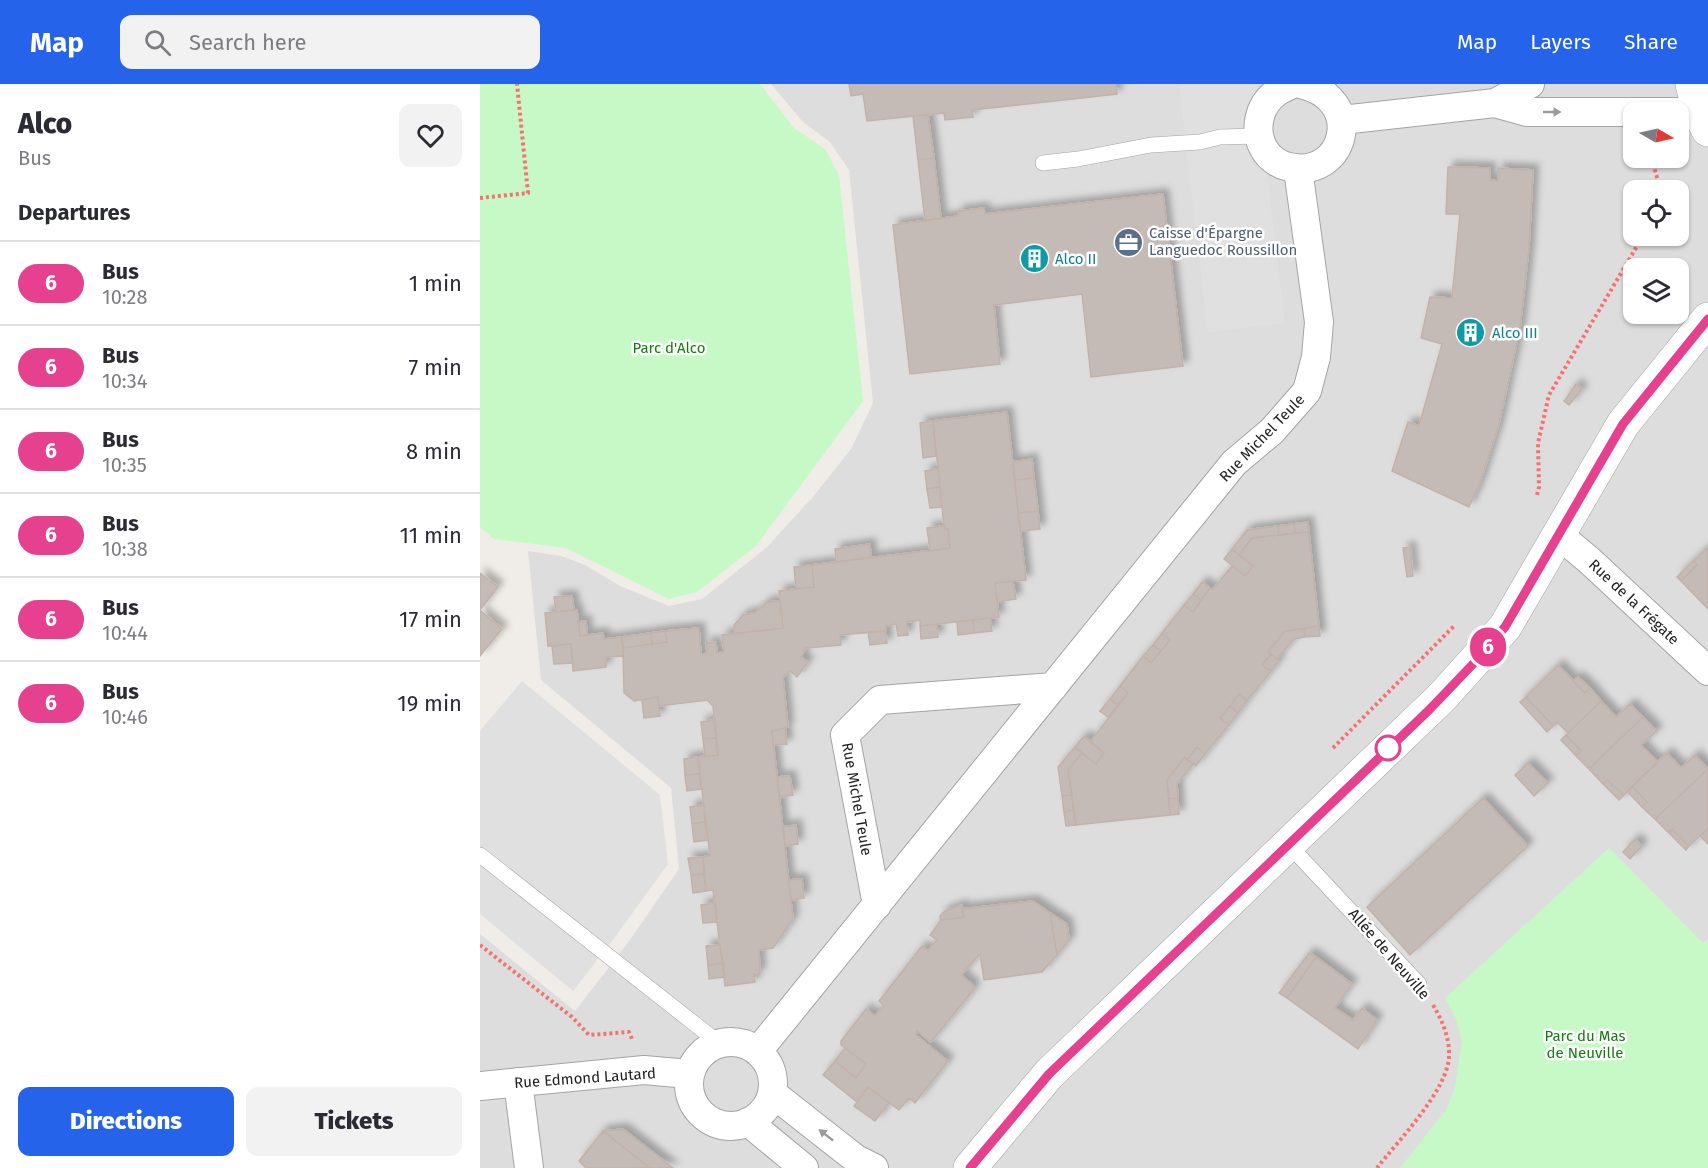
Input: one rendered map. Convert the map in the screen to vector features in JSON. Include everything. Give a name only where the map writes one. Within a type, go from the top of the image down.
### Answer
[{"type":"street","points":[[1293,84],[1267,100],[1258,123],[1259,136],[1264,149],[1284,166],[1298,169],[1310,168],[1322,163],[1331,155],[1340,138],[1342,120],[1328,95],[1315,87],[1301,84]]},
{"type":"street","points":[[1495,103],[1530,84]]},
{"type":"street","points":[[1342,120],[1495,103],[1527,112],[1700,109]]},
{"type":"street","name":"Rue Michel Teule","points":[[758,1051],[1234,463],[1272,431],[1307,392],[1316,357],[1319,322],[1298,169]]},
{"type":"street","points":[[970,1168],[1049,1074],[1442,697],[1474,663],[1505,627],[1623,424],[1708,319]]},
{"type":"street","name":"Rue de la Frégate","points":[[1559,535],[1708,671]]},
{"type":"street","name":"Rue Michel Teule","points":[[877,905],[845,735],[880,700],[1053,687]]},
{"type":"street","points":[[733,1041],[746,1044],[758,1051],[771,1070],[772,1093],[767,1105],[759,1115],[736,1126],[722,1125],[699,1112],[688,1088],[689,1074],[700,1055],[709,1047],[733,1041]]},
{"type":"street","name":"Rue Edmond Lautard","points":[[480,1086],[644,1070],[689,1074]]},
{"type":"street","points":[[518,1082],[530,1168]]},
{"type":"street","points":[[772,1093],[856,1159],[874,1168]]},
{"type":"street","points":[[748,1122],[804,1168]]},
{"type":"lane","points":[[1043,163],[1078,159],[1151,145],[1200,142],[1220,137],[1259,136]]},
{"type":"lane","name":"Allée de Neuville","points":[[1288,844],[1419,984]]},
{"type":"lane","points":[[480,855],[719,1043]]},
{"type":"path","points":[[480,198],[528,192],[517,84]]},
{"type":"path","points":[[1537,496],[1539,487],[1538,443],[1549,395],[1637,246]]},
{"type":"path","points":[[480,945],[572,1017],[589,1035],[629,1032],[644,1070]]},
{"type":"path","name":"Allée de Neuville","points":[[1377,1168],[1439,1089],[1449,1058],[1443,1022],[1419,984]]},
{"type":"shaded area","points":[[771,84],[1708,84],[1708,1168],[480,1168],[480,934],[575,1011],[627,944],[679,869],[671,788],[541,680],[528,551],[561,556],[585,565],[620,586],[669,606],[702,599],[767,547],[812,498],[851,449],[873,403],[849,170],[830,142],[803,122]]},
{"type":"shaded area","points":[[1179,84],[1256,84],[1285,323],[1208,332]]},
{"type":"shaded area","points":[[522,681],[660,795],[668,864],[573,991],[480,914],[480,731]]},
{"type":"green space","name":"Parc d'Alco","points":[[480,84],[760,84],[794,128],[825,149],[839,175],[863,401],[756,546],[697,592],[669,599],[566,548],[494,539],[480,527]]},
{"type":"green space","name":"Parc du Mas de Neuville","points":[[1609,848],[1703,943],[1708,939],[1708,1168],[1400,1168],[1446,1110],[1455,1087],[1462,1041],[1456,1019],[1445,998]]},
{"type":"building","points":[[849,84],[1116,84],[1117,94],[972,110],[973,117],[945,120],[944,113],[867,121],[863,94],[851,96]]},
{"type":"building","points":[[928,115],[934,158],[918,160],[913,116]]},
{"type":"building","points":[[934,158],[941,218],[925,221],[918,160]]},
{"type":"building","name":"Alco III","points":[[1448,167],[1490,168],[1490,180],[1498,181],[1498,168],[1533,170],[1529,247],[1520,328],[1499,424],[1480,483],[1469,507],[1392,471],[1408,422],[1419,426],[1442,344],[1421,338],[1430,297],[1452,298],[1460,214],[1446,214]]},
{"type":"building","name":"Alco II","points":[[1163,194],[1183,366],[1091,377],[1082,294],[994,305],[1000,364],[910,374],[893,225],[958,216],[958,211],[984,208],[985,214]]},
{"type":"building","points":[[1576,384],[1582,389],[1569,405],[1564,401]]},
{"type":"building","points":[[1007,412],[1026,580],[995,583],[999,617],[920,626],[920,620],[907,622],[908,635],[898,636],[896,624],[886,626],[886,631],[840,635],[841,645],[806,648],[801,657],[808,662],[797,677],[790,671],[783,678],[788,727],[772,731],[793,919],[773,948],[759,950],[760,974],[754,974],[755,982],[725,986],[713,890],[706,891],[703,857],[710,856],[698,757],[718,755],[713,706],[707,700],[659,706],[658,697],[634,701],[624,693],[623,648],[667,642],[665,631],[699,628],[701,655],[707,653],[706,643],[716,642],[717,653],[724,652],[722,635],[783,628],[779,591],[814,587],[812,565],[950,548],[948,529],[944,526],[933,421]]},
{"type":"building","points":[[933,421],[936,456],[923,458],[920,423]]},
{"type":"building","points":[[1032,459],[1034,478],[1015,480],[1013,462]]},
{"type":"building","points":[[938,469],[940,487],[927,489],[925,471]]},
{"type":"building","points":[[1034,478],[1038,511],[1018,513],[1015,480]]},
{"type":"building","points":[[940,487],[942,507],[930,508],[927,489]]},
{"type":"building","points":[[1038,511],[1040,529],[1020,531],[1018,513]]},
{"type":"building","points":[[1308,522],[1309,532],[1295,533],[1294,524]]},
{"type":"building","points":[[1294,524],[1295,533],[1279,535],[1278,526]]},
{"type":"building","points":[[944,526],[948,529],[950,548],[930,551],[927,528]]},
{"type":"building","points":[[1278,526],[1279,535],[1252,538],[1239,555],[1232,549],[1247,530]]},
{"type":"building","points":[[1309,532],[1319,626],[1285,631],[1268,652],[1271,654],[1262,665],[1271,671],[1247,701],[1239,694],[1220,718],[1229,725],[1205,754],[1197,747],[1187,760],[1185,757],[1167,780],[1170,815],[1076,825],[1068,770],[1082,753],[1096,764],[1104,753],[1090,742],[1128,693],[1120,686],[1143,656],[1151,663],[1170,640],[1162,633],[1184,605],[1193,612],[1210,588],[1212,590],[1232,566],[1245,576],[1253,566],[1239,555],[1252,538]]},
{"type":"building","points":[[870,544],[871,557],[836,562],[835,549]]},
{"type":"building","points":[[1410,547],[1413,576],[1407,577],[1403,548]]},
{"type":"building","points":[[1707,548],[1708,609],[1681,581],[1697,565],[1693,561]]},
{"type":"building","points":[[1232,549],[1253,566],[1245,576],[1224,559]]},
{"type":"building","points":[[1693,561],[1697,565],[1681,581],[1677,577]]},
{"type":"building","points":[[812,565],[814,587],[796,589],[794,567]]},
{"type":"building","points":[[480,573],[498,587],[480,610]]},
{"type":"building","points":[[1013,581],[1016,599],[997,602],[995,583]]},
{"type":"building","points":[[1202,582],[1210,588],[1201,600],[1193,594]]},
{"type":"building","points":[[1193,594],[1201,600],[1193,612],[1184,605]]},
{"type":"building","points":[[572,596],[574,610],[556,612],[554,597]]},
{"type":"building","points":[[780,601],[783,628],[734,634],[734,625],[743,615],[755,613],[767,602]]},
{"type":"building","points":[[480,610],[502,629],[480,656]]},
{"type":"building","points":[[577,610],[580,636],[603,633],[604,639],[622,637],[623,656],[606,657],[606,667],[573,671],[571,644],[548,646],[545,613]]},
{"type":"building","points":[[990,618],[992,631],[974,633],[973,620]]},
{"type":"building","points":[[973,620],[974,633],[958,635],[957,622]]},
{"type":"building","points":[[586,621],[587,635],[580,636],[578,622]]},
{"type":"building","points":[[937,624],[938,637],[921,639],[920,626]]},
{"type":"building","points":[[1319,626],[1320,636],[1305,637],[1304,629]]},
{"type":"building","points":[[1304,629],[1305,637],[1294,639],[1277,659],[1268,652],[1285,631]]},
{"type":"building","points":[[665,631],[667,642],[652,644],[651,633]]},
{"type":"building","points":[[886,631],[887,643],[870,645],[868,632]]},
{"type":"building","points":[[651,633],[652,644],[623,648],[622,637]]},
{"type":"building","points":[[1162,633],[1170,640],[1161,651],[1153,645]]},
{"type":"building","points":[[571,644],[573,663],[554,664],[552,646]]},
{"type":"building","points":[[1153,645],[1161,651],[1151,663],[1143,656]]},
{"type":"building","points":[[1271,654],[1279,661],[1271,671],[1262,665]]},
{"type":"building","points":[[1558,665],[1585,693],[1590,688],[1601,701],[1568,733],[1557,722],[1553,726],[1526,697]]},
{"type":"building","points":[[1578,677],[1590,688],[1585,693],[1573,681]]},
{"type":"building","points":[[1120,686],[1128,693],[1118,705],[1110,699]]},
{"type":"building","points":[[1239,694],[1247,701],[1238,713],[1230,706]]},
{"type":"building","points":[[658,697],[660,716],[644,718],[642,700]]},
{"type":"building","points":[[1526,697],[1553,726],[1547,732],[1520,702]]},
{"type":"building","points":[[1110,699],[1118,705],[1108,717],[1100,711]]},
{"type":"building","points":[[1601,701],[1616,717],[1630,704],[1643,717],[1589,769],[1576,756],[1581,751],[1566,735]]},
{"type":"building","points":[[1230,706],[1238,713],[1229,725],[1220,718]]},
{"type":"building","points":[[1643,717],[1657,731],[1641,745],[1658,762],[1624,795],[1607,780],[1603,784],[1589,769]]},
{"type":"building","points":[[714,720],[716,738],[703,739],[701,722]]},
{"type":"building","points":[[785,728],[787,744],[773,745],[772,731]]},
{"type":"building","points":[[1566,735],[1581,751],[1576,756],[1561,740]]},
{"type":"building","points":[[1084,736],[1104,753],[1096,764],[1075,747]]},
{"type":"building","points":[[716,738],[718,755],[705,757],[703,739]]},
{"type":"building","points":[[1075,747],[1082,753],[1068,770],[1072,795],[1062,796],[1058,767]]},
{"type":"building","points":[[1197,747],[1205,754],[1196,766],[1187,760]]},
{"type":"building","points":[[1667,753],[1681,768],[1695,755],[1708,769],[1655,819],[1642,807],[1647,802],[1632,786]]},
{"type":"building","points":[[698,757],[700,774],[685,775],[684,759]]},
{"type":"building","points":[[1185,757],[1193,764],[1177,784],[1178,798],[1169,799],[1167,780]]},
{"type":"building","points":[[1528,763],[1548,783],[1534,796],[1515,775]]},
{"type":"building","points":[[1708,769],[1708,828],[1689,846],[1672,829],[1669,833],[1655,819]]},
{"type":"building","points":[[700,774],[701,789],[687,791],[685,775]]},
{"type":"building","points":[[790,776],[793,795],[780,797],[777,777]]},
{"type":"building","points":[[1607,780],[1624,795],[1619,800],[1603,784]]},
{"type":"building","points":[[1632,786],[1647,802],[1642,807],[1627,791]]},
{"type":"building","points":[[1072,795],[1073,810],[1064,812],[1062,796]]},
{"type":"building","points":[[1178,798],[1179,814],[1170,815],[1169,799]]},
{"type":"building","points":[[1483,798],[1528,846],[1410,955],[1367,907]]},
{"type":"building","points":[[704,805],[705,822],[692,824],[690,807]]},
{"type":"building","points":[[1073,810],[1076,825],[1066,826],[1064,812]]},
{"type":"building","points":[[705,822],[708,840],[694,842],[692,824]]},
{"type":"building","points":[[796,825],[798,844],[785,846],[783,827]]},
{"type":"building","points":[[1708,828],[1708,844],[1700,836]]},
{"type":"building","points":[[1672,829],[1689,846],[1686,850],[1669,833]]},
{"type":"building","points":[[1635,839],[1642,846],[1630,859],[1623,852]]},
{"type":"building","points":[[703,857],[704,874],[691,875],[688,858]]},
{"type":"building","points":[[704,874],[706,891],[693,893],[691,875]]},
{"type":"building","points":[[802,879],[804,898],[791,900],[789,880]]},
{"type":"building","points":[[1033,901],[1050,913],[1057,955],[1042,972],[984,980],[980,954],[961,975],[973,985],[974,989],[931,1042],[917,1031],[916,1035],[948,1061],[915,1103],[909,1098],[899,1110],[868,1087],[857,1102],[823,1075],[835,1061],[856,1078],[866,1064],[841,1045],[841,1041],[866,1009],[875,1016],[884,1006],[879,1001],[922,946],[928,951],[937,940],[930,935],[941,920],[964,917],[962,909]]},
{"type":"building","points":[[715,903],[717,922],[703,923],[701,905]]},
{"type":"building","points":[[962,905],[964,917],[941,920],[940,916],[945,911]]},
{"type":"building","points":[[1050,913],[1067,924],[1069,940],[1057,955]]},
{"type":"building","points":[[720,945],[723,963],[708,965],[706,946]]},
{"type":"building","points":[[1309,953],[1316,957],[1287,998],[1279,993]]},
{"type":"building","points":[[1316,957],[1352,984],[1335,1008],[1353,1020],[1362,1008],[1377,1020],[1358,1049],[1287,998]]},
{"type":"building","points":[[723,963],[724,977],[709,979],[708,965]]},
{"type":"building","points":[[845,1048],[866,1064],[856,1078],[835,1061]]},
{"type":"building","points":[[868,1087],[889,1103],[875,1121],[854,1106]]},
{"type":"building","points":[[623,1129],[673,1168],[650,1168],[603,1131]]},
{"type":"building","points":[[603,1131],[650,1168],[586,1168],[579,1161]]},
{"type":"bus line","name":"6","points":[[970,1168],[1049,1074],[1429,710],[1474,663],[1505,627],[1623,424],[1708,319]]},
{"type":"place","name":"Caisse d'Épargne Languedoc Roussillon","points":[[1128,242]]},
{"type":"place","name":"Alco II","points":[[1034,259]]},
{"type":"place","name":"Alco III","points":[[1471,333]]}]
